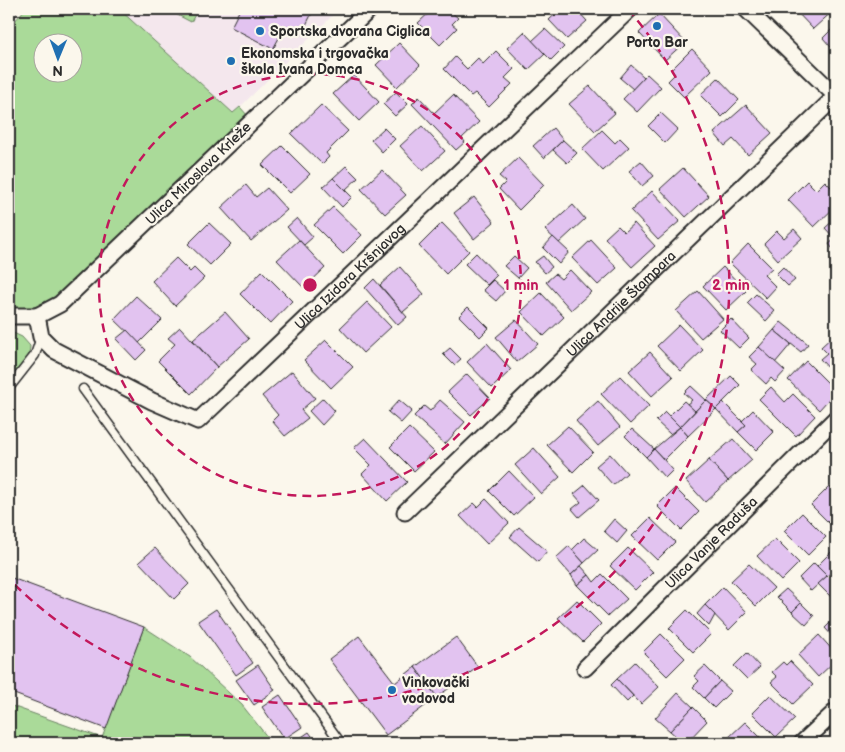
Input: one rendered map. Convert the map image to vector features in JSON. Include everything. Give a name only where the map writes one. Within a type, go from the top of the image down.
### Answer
[{"type":"street","name":"Ulica Miroslava Krleže","points":[[37,316],[60,304],[370,9]]},
{"type":"street","name":"Ulica Izidora Kršnjavog","points":[[41,337],[54,350],[78,363],[198,421],[630,9]]},
{"type":"street","points":[[746,9],[836,96]]},
{"type":"street","name":"Ulica Andrije Štampara","points":[[405,512],[836,96]]},
{"type":"street","points":[[9,316],[37,316],[41,337]]},
{"type":"street","name":"Ulica Vanje Raduša","points":[[585,668],[836,418]]},
{"type":"street","points":[[802,743],[836,711]]},
{"type":"lane","points":[[9,13],[12,9]]},
{"type":"lane","points":[[9,388],[35,355],[41,337]]},
{"type":"lane","points":[[83,389],[341,743]]},
{"type":"shaded area","name":"Ekonomska i trgovačka škola Ivana Domca","points":[[119,9],[339,9],[233,114]]},
{"type":"green space","points":[[25,9],[119,9],[233,113],[240,107],[248,116],[51,303],[30,309],[9,307],[9,28]]},
{"type":"green space","points":[[166,9],[198,9],[191,22]]},
{"type":"green space","points":[[9,331],[22,337],[30,346],[30,351],[26,361],[9,380]]},
{"type":"green space","points":[[144,627],[190,657],[242,705],[272,743],[9,743],[9,705],[102,738]]},
{"type":"building","name":"Sportska dvorana Ciglica","points":[[240,9],[314,9],[301,35],[285,27],[273,49],[231,27]]},
{"type":"building","points":[[433,9],[442,9],[446,13],[449,10],[458,18],[452,24],[457,28],[440,45],[418,23]]},
{"type":"building","points":[[561,9],[576,9],[587,21],[567,39],[549,20]]},
{"type":"building","points":[[794,9],[835,9],[813,29]]},
{"type":"building","points":[[659,14],[685,42],[665,60],[639,33]]},
{"type":"building","points":[[836,25],[836,53],[823,38]]},
{"type":"building","points":[[545,29],[564,47],[551,60],[532,41]]},
{"type":"building","points":[[524,32],[545,54],[528,70],[507,48]]},
{"type":"building","points":[[399,43],[420,65],[397,87],[376,65]]},
{"type":"building","points":[[692,49],[712,70],[684,97],[668,81],[675,74],[671,70]]},
{"type":"building","points":[[496,51],[514,69],[505,78],[512,84],[489,107],[475,93],[471,96],[444,69],[455,57],[467,69],[478,58],[483,64]]},
{"type":"building","points":[[631,65],[644,77],[633,89],[620,78]]},
{"type":"building","points":[[647,74],[661,87],[637,112],[623,99]]},
{"type":"building","points":[[354,75],[379,102],[359,121],[333,94]]},
{"type":"building","points":[[718,78],[739,100],[722,117],[700,95]]},
{"type":"building","points":[[590,86],[615,113],[595,131],[569,104]]},
{"type":"building","points":[[396,92],[408,104],[395,116],[383,104]]},
{"type":"building","points":[[453,95],[479,122],[462,138],[465,142],[456,150],[412,104],[419,97],[434,113]]},
{"type":"building","points":[[321,105],[348,131],[326,153],[329,157],[322,164],[291,134]]},
{"type":"building","points":[[746,105],[772,133],[748,155],[733,139],[725,146],[714,133]]},
{"type":"building","points":[[661,113],[678,129],[665,143],[648,126]]},
{"type":"building","points":[[422,126],[445,151],[423,171],[400,146]]},
{"type":"building","points":[[384,128],[395,139],[382,152],[371,140]]},
{"type":"building","points":[[553,128],[563,140],[544,158],[533,146]]},
{"type":"building","points":[[602,130],[615,143],[620,138],[629,147],[603,171],[582,149]]},
{"type":"building","points":[[563,140],[577,153],[567,163],[553,150]]},
{"type":"building","points":[[282,146],[310,174],[290,193],[262,165]]},
{"type":"building","points":[[518,158],[544,185],[519,210],[499,189],[506,182],[499,176]]},
{"type":"building","points":[[641,161],[654,176],[642,186],[629,171]]},
{"type":"building","points":[[346,166],[358,178],[345,190],[333,178]]},
{"type":"building","points":[[683,168],[709,196],[686,217],[660,189]]},
{"type":"building","points":[[382,170],[406,195],[385,214],[361,189]]},
{"type":"building","points":[[333,178],[352,197],[342,207],[323,187]]},
{"type":"building","points":[[807,181],[816,190],[825,181],[836,192],[836,206],[814,227],[788,200]]},
{"type":"building","points":[[246,185],[256,197],[267,188],[287,210],[251,241],[221,208]]},
{"type":"building","points":[[652,191],[680,221],[658,240],[631,211]]},
{"type":"building","points":[[474,197],[494,222],[474,239],[454,213]]},
{"type":"building","points":[[573,205],[585,219],[559,243],[545,230]]},
{"type":"building","points":[[333,207],[362,235],[343,254],[314,225]]},
{"type":"building","points":[[297,218],[313,237],[304,245],[287,227]]},
{"type":"building","points":[[836,218],[836,253],[829,244],[835,239],[825,228]]},
{"type":"building","points":[[209,223],[231,244],[210,265],[188,244]]},
{"type":"building","points":[[442,223],[469,251],[446,274],[419,246]]},
{"type":"building","points":[[634,223],[655,246],[632,267],[605,238],[618,226],[624,232]]},
{"type":"building","points":[[794,229],[802,238],[778,260],[764,244],[777,231],[784,238]]},
{"type":"building","points":[[553,237],[569,252],[559,264],[543,248]]},
{"type":"building","points":[[299,240],[325,268],[304,288],[277,260]]},
{"type":"building","points":[[591,240],[617,268],[598,285],[572,258]]},
{"type":"building","points":[[748,244],[772,268],[764,275],[776,287],[766,298],[730,263]]},
{"type":"building","points":[[476,253],[497,275],[487,285],[465,264]]},
{"type":"building","points":[[514,256],[527,268],[518,278],[504,266]]},
{"type":"building","points":[[543,256],[552,267],[545,273],[535,262]]},
{"type":"building","points":[[176,258],[190,272],[194,268],[204,278],[175,306],[152,281]]},
{"type":"building","points":[[400,267],[424,294],[403,312],[380,285]]},
{"type":"building","points":[[723,267],[746,291],[726,310],[703,286]]},
{"type":"building","points":[[783,267],[795,280],[788,286],[776,274]]},
{"type":"building","points":[[570,270],[591,292],[571,310],[546,282],[555,274],[561,279]]},
{"type":"building","points":[[262,271],[292,301],[270,324],[240,294]]},
{"type":"building","points":[[374,279],[407,317],[398,325],[365,288]]},
{"type":"building","points":[[493,280],[505,291],[496,301],[483,290]]},
{"type":"building","points":[[698,291],[723,319],[701,338],[676,311]]},
{"type":"building","points":[[541,293],[564,317],[544,336],[521,312]]},
{"type":"building","points":[[756,294],[775,311],[766,321],[747,303]]},
{"type":"building","points":[[136,296],[162,320],[139,343],[114,319]]},
{"type":"building","points":[[367,302],[391,327],[363,353],[340,328]]},
{"type":"building","points":[[468,307],[489,328],[480,337],[459,316]]},
{"type":"building","points":[[225,312],[249,339],[217,367],[193,340]]},
{"type":"building","points":[[731,319],[749,338],[739,348],[720,330]]},
{"type":"building","points":[[516,320],[538,344],[517,362],[496,337]]},
{"type":"building","points":[[781,322],[808,344],[801,352],[774,330]]},
{"type":"building","points":[[679,325],[703,350],[681,371],[657,346]]},
{"type":"building","points":[[180,327],[217,367],[191,394],[158,361],[175,344],[168,338]]},
{"type":"building","points":[[127,330],[146,350],[136,360],[116,339]]},
{"type":"building","points":[[774,330],[791,344],[775,363],[759,347]]},
{"type":"building","points":[[835,334],[836,376],[820,359],[827,353],[821,347]]},
{"type":"building","points":[[326,340],[353,367],[331,388],[304,360]]},
{"type":"building","points":[[487,343],[511,370],[492,388],[467,362]]},
{"type":"building","points":[[759,347],[785,371],[775,382],[771,378],[766,384],[751,370],[757,364],[749,357]]},
{"type":"building","points":[[450,348],[461,359],[454,365],[443,354]]},
{"type":"building","points":[[650,352],[673,377],[652,396],[629,371]]},
{"type":"building","points":[[806,361],[836,391],[819,410],[788,380]]},
{"type":"building","points":[[292,371],[315,398],[301,410],[308,418],[285,436],[272,421],[278,415],[262,396]]},
{"type":"building","points":[[467,374],[490,398],[471,415],[448,392]]},
{"type":"building","points":[[620,376],[649,406],[630,424],[601,394]]},
{"type":"building","points":[[731,376],[740,385],[716,409],[706,400]]},
{"type":"building","points":[[691,386],[706,400],[695,411],[687,404],[692,400],[684,393]]},
{"type":"building","points":[[771,387],[785,402],[793,394],[815,416],[796,436],[759,399]]},
{"type":"building","points":[[323,398],[335,411],[322,425],[309,411]]},
{"type":"building","points":[[399,400],[412,411],[401,423],[388,412]]},
{"type":"building","points":[[440,400],[465,422],[445,444],[414,416],[424,406],[430,411]]},
{"type":"building","points":[[706,400],[716,409],[688,436],[680,427]]},
{"type":"building","points":[[598,401],[620,427],[598,446],[576,421]]},
{"type":"building","points":[[684,401],[695,411],[680,427],[669,416]]},
{"type":"building","points":[[723,402],[746,425],[738,432],[716,409]]},
{"type":"building","points":[[753,410],[774,432],[756,450],[738,432],[746,425],[742,421]]},
{"type":"building","points":[[665,412],[680,427],[670,434],[656,421]]},
{"type":"building","points":[[568,426],[593,452],[573,472],[547,445]]},
{"type":"building","points":[[680,427],[688,436],[664,460],[654,449]]},
{"type":"building","points":[[409,428],[434,452],[414,471],[390,447]]},
{"type":"building","points":[[632,429],[654,449],[646,457],[625,436]]},
{"type":"building","points":[[365,438],[407,482],[387,501],[362,474],[371,465],[354,448]]},
{"type":"building","points":[[733,439],[752,460],[728,481],[709,460]]},
{"type":"building","points":[[534,448],[560,477],[541,494],[515,465]]},
{"type":"building","points":[[654,449],[673,470],[665,478],[646,457]]},
{"type":"building","points":[[610,454],[627,473],[613,485],[596,466]]},
{"type":"building","points":[[709,460],[728,481],[705,502],[686,481]]},
{"type":"building","points":[[509,471],[534,497],[514,516],[489,491]]},
{"type":"building","points":[[585,485],[599,500],[579,517],[572,509],[581,502],[574,494]]},
{"type":"building","points":[[829,487],[836,495],[835,529],[811,505]]},
{"type":"building","points":[[675,488],[699,512],[681,530],[657,506]]},
{"type":"building","points":[[486,499],[509,523],[487,544],[460,516],[474,503],[478,507]]},
{"type":"building","points":[[802,513],[826,537],[808,555],[784,531]]},
{"type":"building","points":[[650,518],[675,542],[657,560],[632,536]]},
{"type":"building","points":[[614,519],[627,531],[617,543],[604,531]]},
{"type":"building","points":[[519,527],[547,551],[538,562],[510,537]]},
{"type":"building","points":[[584,538],[598,550],[584,563],[572,550]]},
{"type":"building","points":[[775,539],[799,563],[781,581],[757,556]]},
{"type":"building","points":[[569,546],[584,563],[571,575],[556,558]]},
{"type":"building","points":[[836,547],[836,567],[827,576],[817,566]]},
{"type":"building","points":[[155,548],[189,584],[174,599],[139,562]]},
{"type":"building","points":[[628,548],[653,572],[635,590],[610,566]]},
{"type":"building","points":[[814,563],[827,576],[811,591],[799,578]]},
{"type":"building","points":[[749,564],[774,588],[756,606],[731,581]]},
{"type":"building","points":[[581,566],[589,575],[577,585],[571,575]]},
{"type":"building","points":[[602,574],[627,599],[608,616],[577,585],[589,575],[594,582]]},
{"type":"building","points":[[827,576],[836,585],[834,600],[818,584]]},
{"type":"building","points":[[9,577],[144,627],[106,729],[9,692]]},
{"type":"building","points":[[723,587],[747,612],[729,630],[705,605]]},
{"type":"building","points":[[786,589],[801,603],[792,612],[777,597]]},
{"type":"building","points":[[577,600],[601,624],[583,642],[558,618]]},
{"type":"building","points":[[801,603],[814,616],[806,625],[792,612]]},
{"type":"building","points":[[705,605],[715,615],[709,626],[697,614]]},
{"type":"building","points":[[216,609],[253,663],[236,675],[198,621]]},
{"type":"building","points":[[687,610],[711,634],[693,652],[669,628]]},
{"type":"building","points":[[836,617],[836,640],[825,628]]},
{"type":"building","points":[[661,634],[685,658],[667,676],[643,652]]},
{"type":"building","points":[[819,635],[836,654],[836,660],[818,677],[798,655]]},
{"type":"building","name":"Vinkovački vodovod","points":[[359,636],[395,683],[415,667],[437,697],[386,735],[329,659]]},
{"type":"building","points":[[456,637],[478,667],[437,697],[415,667]]},
{"type":"building","points":[[747,653],[760,667],[747,679],[734,666]]},
{"type":"building","points":[[790,661],[813,685],[793,704],[771,682],[777,677],[772,672],[783,662],[786,665]]},
{"type":"building","points":[[635,662],[659,687],[641,704],[617,679]]},
{"type":"building","points":[[258,665],[275,690],[254,705],[236,680]]},
{"type":"building","points":[[705,666],[720,681],[704,698],[693,687],[699,681],[694,676]]},
{"type":"building","points":[[617,679],[633,696],[627,702],[611,685]]},
{"type":"building","points":[[720,681],[731,691],[714,708],[704,698]]},
{"type":"building","points":[[678,693],[693,707],[670,731],[655,718]]},
{"type":"building","points":[[280,695],[302,727],[284,739],[262,707]]},
{"type":"building","points":[[770,695],[795,719],[776,737],[752,713]]},
{"type":"building","points":[[693,707],[707,721],[684,743],[670,731]]},
{"type":"building","points":[[745,722],[766,743],[731,743],[727,739]]},
{"type":"building","points":[[309,732],[317,743],[293,743]]},
{"type":"place","name":"Porto Bar","points":[[657,26]]},
{"type":"place","name":"Sportska dvorana Ciglica","points":[[260,31]]},
{"type":"place","name":"Ekonomska i trgovačka škola Ivana Domca","points":[[231,61]]},
{"type":"place","name":"Vinkovački vodovod","points":[[392,690]]}]
